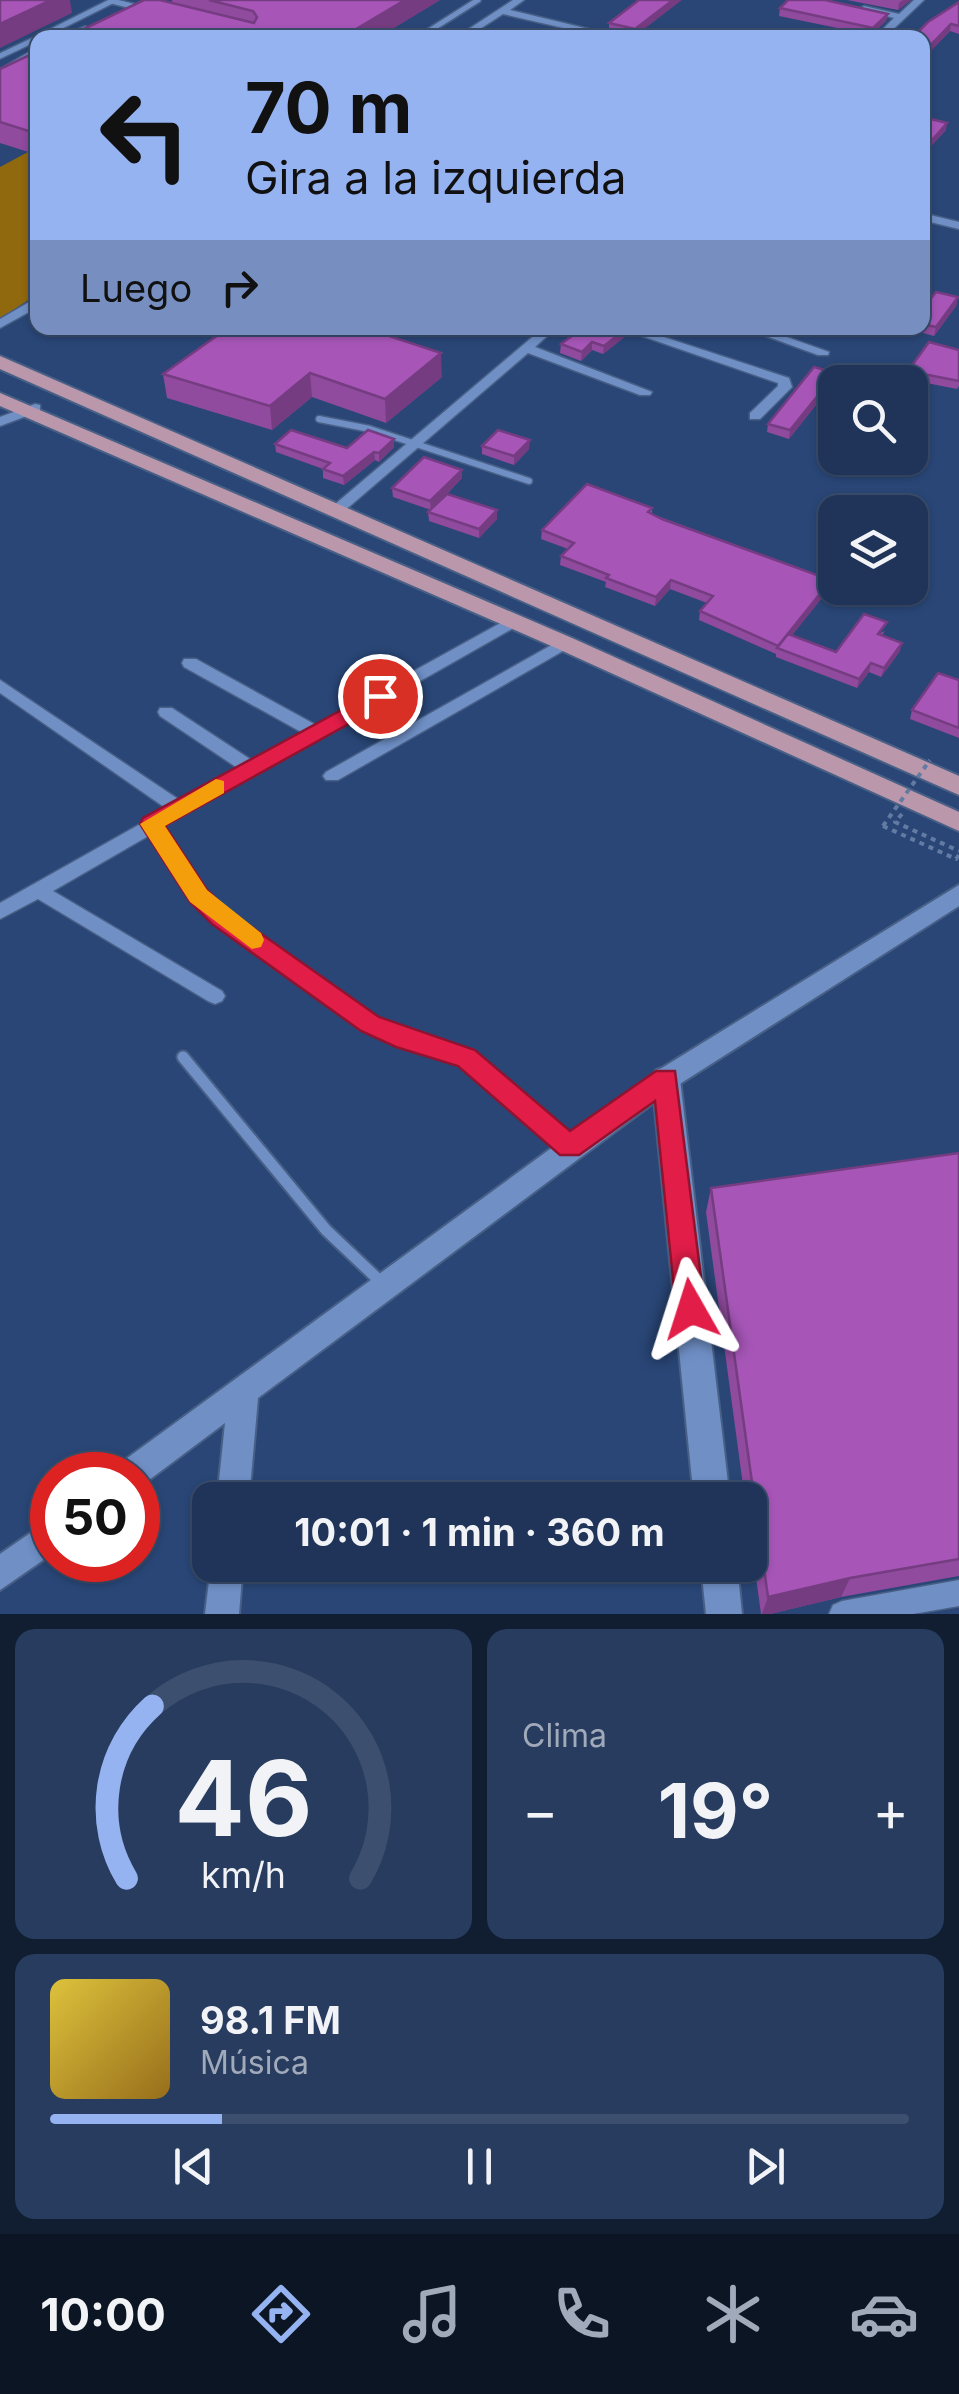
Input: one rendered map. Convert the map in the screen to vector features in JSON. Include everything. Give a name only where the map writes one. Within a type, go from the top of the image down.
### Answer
[{"type":"main road","points":[[0,362],[959,786]]},
{"type":"main road","points":[[0,390],[36,412]]},
{"type":"main road","points":[[0,399],[564,643],[959,822]]},
{"type":"main road","points":[[666,1079],[710,1482]]},
{"type":"main road","points":[[720,1582],[724,1614]]},
{"type":"street","points":[[472,30],[519,0]]},
{"type":"street","points":[[895,0],[917,2]]},
{"type":"street","points":[[886,30],[917,2]]},
{"type":"street","points":[[852,7],[900,17]]},
{"type":"street","points":[[502,11],[586,30]]},
{"type":"street","points":[[930,218],[959,226]]},
{"type":"street","points":[[0,324],[30,307]]},
{"type":"street","points":[[338,510],[542,335]]},
{"type":"street","points":[[646,335],[784,381],[785,387],[755,416]]},
{"type":"street","points":[[771,335],[823,352]]},
{"type":"street","points":[[526,348],[645,392]]},
{"type":"street","points":[[0,422],[36,412]]},
{"type":"street","points":[[0,912],[513,621]]},
{"type":"street","points":[[332,776],[564,643]]},
{"type":"street","points":[[190,663],[316,732]]},
{"type":"street","points":[[0,686],[178,808]]},
{"type":"street","points":[[166,712],[250,768]]},
{"type":"street","points":[[151,824],[198,896],[220,918],[370,1024],[405,1040],[466,1058],[570,1147]]},
{"type":"street","points":[[38,890],[215,996]]},
{"type":"street","points":[[160,1452],[666,1079],[959,894]]},
{"type":"street","points":[[235,1482],[244,1389]]},
{"type":"street","points":[[0,1574],[30,1551]]},
{"type":"street","points":[[222,1614],[225,1582]]},
{"type":"street","points":[[842,1614],[959,1593]]},
{"type":"lane","points":[[54,30],[113,0],[156,12]]},
{"type":"lane","points":[[431,30],[478,0]]},
{"type":"lane","points":[[83,30],[90,27]]},
{"type":"lane","points":[[0,56],[30,42]]},
{"type":"lane","points":[[0,72],[30,55]]},
{"type":"lane","points":[[319,420],[416,443],[529,481]]},
{"type":"lane","points":[[183,1057],[230,1106],[317,1224],[384,1285]]},
{"type":"path","points":[[911,801],[895,822],[959,853],[956,859],[883,826],[930,760]]},
{"type":"shaded area","points":[[30,153],[30,299],[0,319],[0,167]]},
{"type":"building","points":[[0,0],[51,0],[0,24]]},
{"type":"building","points":[[144,0],[160,0],[254,23],[257,17],[253,11],[209,0],[405,0],[354,30],[82,30]]},
{"type":"building","points":[[639,0],[673,0],[635,29],[609,23]]},
{"type":"building","points":[[788,0],[825,0],[888,14],[873,28],[780,8]]},
{"type":"building","points":[[959,2],[959,26],[951,24],[930,46],[930,30],[920,30]]},
{"type":"building","points":[[30,55],[30,131],[0,122],[0,69]]},
{"type":"building","points":[[930,119],[947,123],[933,139]]},
{"type":"building","points":[[936,292],[958,297],[936,327],[930,326],[930,300]]},
{"type":"building","points":[[218,335],[386,335],[441,353],[385,399],[310,373],[270,406],[163,374]]},
{"type":"building","points":[[573,335],[618,335],[604,346],[592,342],[582,352],[561,344]]},
{"type":"building","points":[[929,342],[959,350],[959,381],[928,375],[928,365],[912,365]]},
{"type":"building","points":[[814,367],[818,368],[818,395],[790,430],[768,424]]},
{"type":"building","points":[[291,430],[347,448],[368,430],[394,439],[343,476],[323,469],[330,463],[275,444]]},
{"type":"building","points":[[498,430],[530,440],[514,456],[482,446]]},
{"type":"building","points":[[424,457],[462,470],[430,501],[392,488]]},
{"type":"building","points":[[587,484],[652,508],[648,512],[662,519],[818,575],[818,596],[778,646],[700,611],[713,596],[671,580],[656,597],[606,578],[609,575],[561,556],[574,543],[542,530]]},
{"type":"building","points":[[447,494],[497,510],[479,529],[428,512]]},
{"type":"building","points":[[864,614],[887,622],[878,634],[902,643],[884,668],[871,663],[859,679],[777,648],[788,634],[836,652]]},
{"type":"building","points":[[938,673],[959,680],[959,728],[912,710]]},
{"type":"building","points":[[959,1153],[959,1559],[768,1597],[767,1482],[752,1482],[711,1188]]},
{"type":"slow traffic","points":[[216,787],[151,824],[210,910],[252,940]]},
{"type":"route","points":[[380,696],[151,824],[198,896],[220,918],[370,1024],[405,1040],[466,1058],[570,1147],[666,1079],[691,1309]]}]
